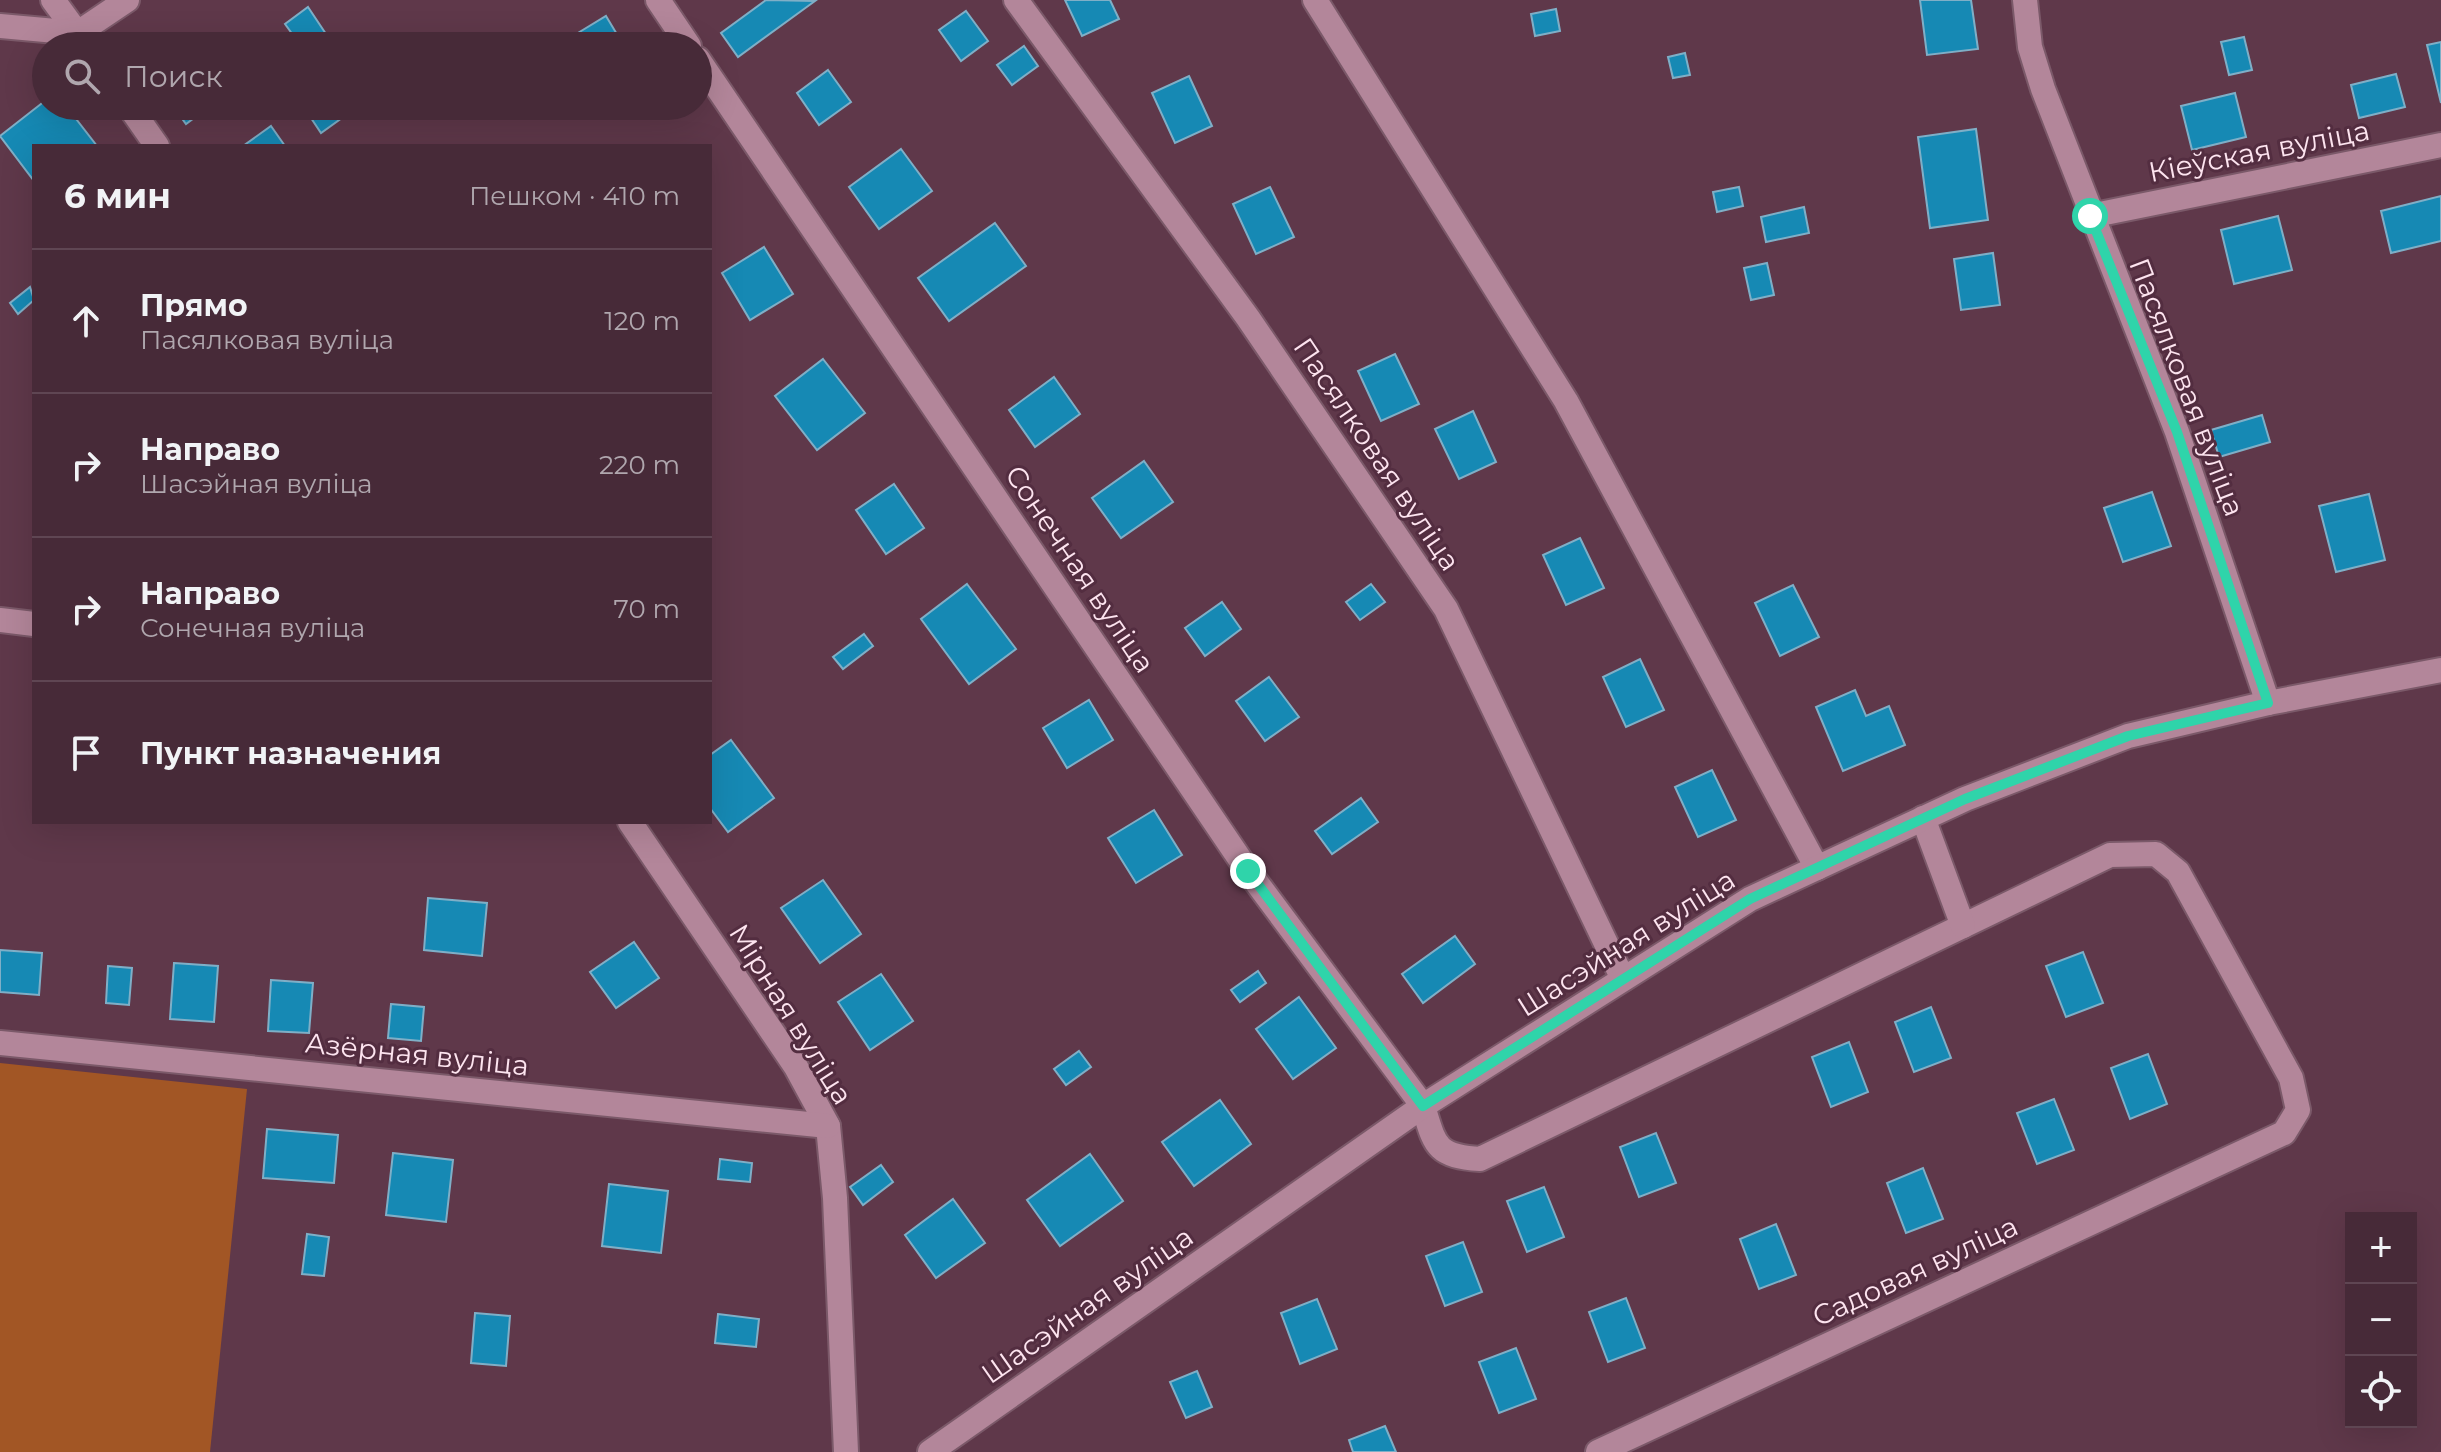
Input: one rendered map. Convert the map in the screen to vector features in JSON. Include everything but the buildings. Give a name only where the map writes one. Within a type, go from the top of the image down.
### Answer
[{"type":"street","points":[[53,0],[76,32]]},
{"type":"street","points":[[91,32],[127,0]]},
{"type":"street","points":[[658,0],[680,32]]},
{"type":"street","name":"Пасялковая вуліца","points":[[1016,0],[1248,318],[1446,609],[1623,979]]},
{"type":"street","points":[[1315,0],[1566,401],[1817,868]]},
{"type":"street","name":"Пасялковая вуліца","points":[[2025,0],[2030,47],[2090,216],[2177,432],[2268,703]]},
{"type":"street","points":[[0,26],[35,32]]},
{"type":"street","name":"Сонечная вуліца","points":[[712,80],[1248,871],[1423,1106],[1436,1146],[1453,1157],[1480,1159],[1963,926]]},
{"type":"street","points":[[139,120],[156,144]]},
{"type":"street","name":"Кіеўская вуліца","points":[[2090,216],[2441,145]]},
{"type":"street","points":[[0,620],[32,624]]},
{"type":"street","name":"Шасэйная вуліца","points":[[930,1452],[1423,1106],[1750,899],[1923,818],[2128,736],[2268,703],[2441,670]]},
{"type":"street","points":[[1923,818],[1963,926]]},
{"type":"street","name":"Мірная вуліца","points":[[631,824],[796,1067],[828,1126],[835,1198],[846,1452]]},
{"type":"street","name":"Садовая вуліца","points":[[1598,1452],[2284,1133],[2298,1110],[2291,1078],[2178,872],[2156,854],[2110,855],[1963,926]]},
{"type":"street","name":"Азёрная вуліца","points":[[0,1043],[828,1126]]},
{"type":"shaded area","points":[[0,1063],[247,1089],[210,1452],[0,1452]]},
{"type":"route","points":[[1248,871],[1423,1106],[1750,899],[1965,799],[2128,736],[2268,703],[2177,432],[2090,216]]}]
